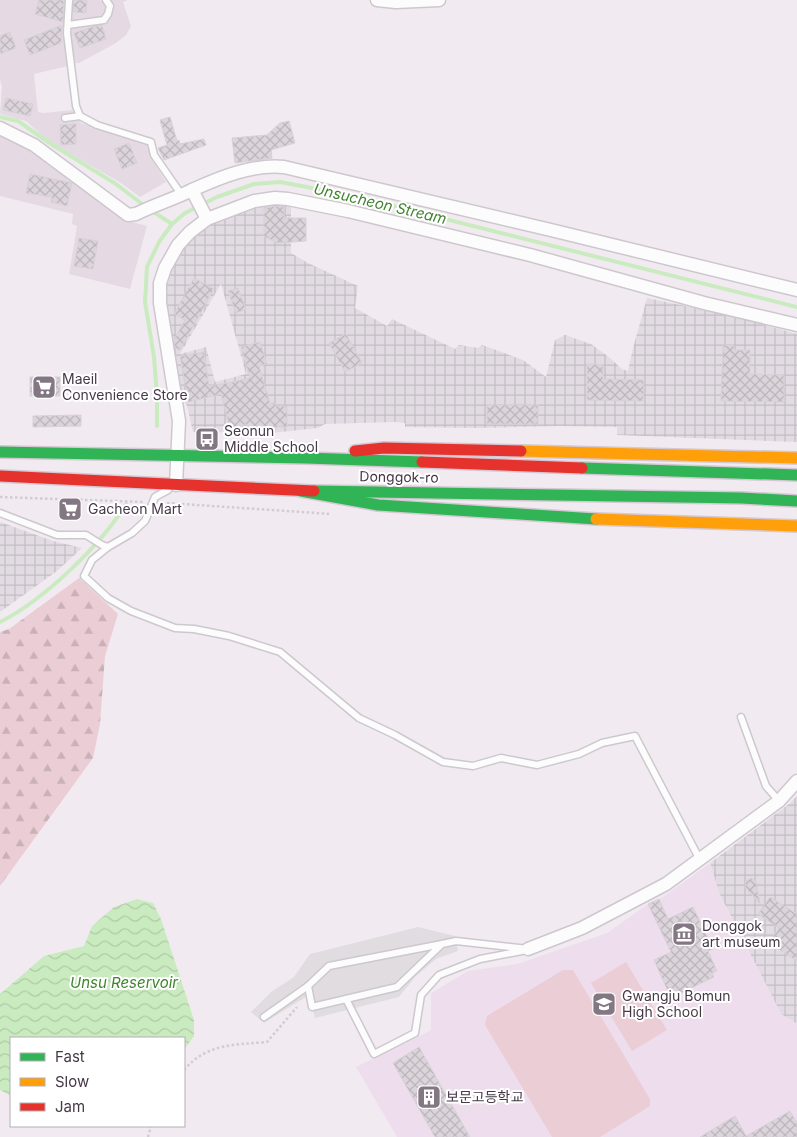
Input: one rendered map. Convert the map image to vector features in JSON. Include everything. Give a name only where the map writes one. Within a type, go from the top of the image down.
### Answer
[{"type":"main road","points":[[306,458],[384,448],[797,458]]},
{"type":"main road","name":"Donggok-ro","points":[[0,452],[306,458],[797,475]]},
{"type":"main road","name":"Donggok-ro","points":[[0,476],[301,491],[741,498],[797,501]]},
{"type":"main road","points":[[301,491],[378,505],[559,518],[797,526]]},
{"type":"street","points":[[377,0],[396,2],[440,0]]},
{"type":"street","points":[[0,128],[34,145],[128,215],[136,214],[154,205],[248,170],[269,166],[284,167],[797,290]]},
{"type":"street","points":[[189,193],[205,217]]},
{"type":"street","points":[[176,485],[179,421],[160,303],[160,282],[178,244],[205,217],[254,201],[275,198],[288,199],[348,211],[530,256],[704,303],[797,325]]},
{"type":"street","points":[[528,950],[582,928],[658,888],[700,860],[779,801],[797,781]]},
{"type":"lane","points":[[69,0],[67,33],[76,106],[80,116]]},
{"type":"lane","points":[[68,25],[104,20],[110,6],[106,0]]},
{"type":"lane","points":[[65,118],[80,116],[97,125],[151,142],[154,155],[189,193]]},
{"type":"lane","points":[[176,485],[155,498],[145,521],[132,533],[105,546],[92,560],[84,576],[108,598],[131,611],[175,628],[194,629],[228,636],[280,652],[359,718],[395,735],[443,762],[473,766],[501,758],[537,765],[579,754],[602,744],[635,736],[700,860]]},
{"type":"lane","points":[[0,513],[57,534],[86,535],[105,546]]},
{"type":"lane","points":[[741,717],[766,786],[779,801]]},
{"type":"lane","points":[[264,1017],[309,989],[329,966],[456,941],[528,950]]},
{"type":"lane","points":[[309,989],[312,1007],[397,987],[442,944]]},
{"type":"lane","points":[[346,999],[374,1054],[415,1034],[421,995],[439,975],[480,959],[528,950]]},
{"type":"path","points":[[185,1069],[191,1062],[209,1050],[221,1046],[266,1042],[309,989]]},
{"type":"shaded area","points":[[0,0],[68,0],[64,32],[68,51],[68,66],[34,74],[38,112],[72,110],[81,123],[147,145],[152,160],[166,182],[140,197],[121,183],[47,140],[26,121],[0,114],[2,86],[0,80]]},
{"type":"shaded area","points":[[71,0],[100,0],[107,5],[105,15],[101,18],[70,21]]},
{"type":"shaded area","points":[[111,0],[128,0],[123,2],[131,26],[126,35],[116,43],[79,63],[75,63],[71,34],[72,28],[105,21],[111,16]]},
{"type":"shaded area","points":[[0,132],[24,142],[122,216],[132,222],[147,226],[130,289],[69,274],[77,226],[72,224],[73,214],[0,196]]},
{"type":"shaded area","points":[[274,203],[291,206],[291,253],[358,286],[355,308],[387,326],[392,319],[455,349],[459,345],[478,348],[482,345],[499,351],[523,360],[546,377],[555,340],[565,335],[591,344],[622,369],[628,371],[647,298],[725,314],[797,334],[797,442],[617,435],[617,427],[405,427],[405,423],[395,422],[325,424],[318,428],[271,433],[193,432],[171,356],[165,293],[169,275],[182,246],[209,224],[261,204]],"holes":[[[221,284],[246,374],[215,382],[206,347],[180,354]]]},
{"type":"shaded area","points":[[0,522],[53,541],[82,548],[57,571],[0,612]]},
{"type":"shaded area","points":[[797,796],[797,1024],[781,1014],[719,893],[710,863]]},
{"type":"shaded area","name":"Gwangju Bomun High School","points":[[710,863],[719,893],[781,1014],[797,1024],[797,1137],[397,1137],[356,1067],[431,1030],[431,993],[468,971],[517,964],[607,933],[648,904],[663,897]]},
{"type":"shaded area","points":[[418,927],[455,936],[458,951],[436,959],[415,977],[399,997],[315,1018],[309,995],[264,1023],[251,1012],[271,992],[294,977],[310,954]]},
{"type":"green space","points":[[79,578],[118,614],[105,656],[100,724],[93,758],[0,886],[0,632],[9,629]]},
{"type":"green space","points":[[626,962],[667,1030],[632,1051],[591,983]]},
{"type":"green space","points":[[563,970],[573,970],[650,1099],[650,1106],[600,1137],[552,1137],[485,1025],[487,1016]]},
{"type":"water","name":"Unsu Reservoir","points":[[137,899],[153,903],[161,919],[194,1020],[194,1036],[185,1049],[185,1037],[10,1037],[10,1095],[0,1090],[0,994],[44,956],[84,946],[92,926],[114,907]]},
{"type":"building","points":[[39,0],[64,0],[63,22],[35,14]]},
{"type":"building","points":[[74,0],[87,0],[86,13],[73,12]]},
{"type":"building","points":[[62,25],[61,43],[30,55],[24,40]]},
{"type":"building","points":[[102,25],[106,39],[80,48],[74,33]]},
{"type":"building","points":[[10,32],[16,48],[0,54],[0,36]]},
{"type":"building","points":[[6,98],[33,104],[30,116],[3,110]]},
{"type":"building","points":[[170,117],[177,141],[179,140],[180,144],[204,139],[206,145],[164,160],[158,148],[167,145],[160,120]]},
{"type":"building","points":[[289,121],[295,143],[271,150],[272,158],[235,163],[232,138],[267,135],[280,123]]},
{"type":"building","points":[[76,124],[76,144],[61,145],[60,125]]},
{"type":"building","points":[[129,143],[137,163],[122,169],[114,149]]},
{"type":"building","points":[[30,174],[72,183],[67,206],[51,202],[52,197],[26,193]]},
{"type":"building","points":[[284,207],[284,218],[306,218],[306,241],[277,243],[264,236],[264,208]]},
{"type":"building","points":[[79,238],[98,241],[93,269],[74,266]]},
{"type":"building","points":[[194,278],[214,289],[180,350],[175,348],[174,340],[185,320],[174,314]]},
{"type":"building","points":[[238,288],[246,309],[236,313],[228,291]]},
{"type":"building","points":[[346,334],[362,363],[345,372],[329,343]]},
{"type":"building","points":[[260,342],[267,364],[259,366],[270,403],[275,403],[275,406],[287,406],[287,427],[276,427],[276,430],[247,431],[247,424],[230,429],[221,394],[188,402],[180,356],[204,352],[209,386],[228,383],[250,378],[241,347]]},
{"type":"building","points":[[723,345],[734,345],[734,350],[750,350],[750,374],[784,375],[784,402],[721,401]]},
{"type":"building","points":[[587,364],[603,365],[603,379],[644,380],[643,401],[587,400]]},
{"type":"building","points":[[30,377],[60,377],[60,396],[30,396]]},
{"type":"building","points":[[487,405],[538,405],[538,424],[487,424]]},
{"type":"building","points":[[81,415],[81,426],[33,427],[33,416]]},
{"type":"building","points":[[752,878],[756,882],[760,904],[745,887],[746,881]]},
{"type":"building","points":[[770,897],[797,914],[797,961],[769,943],[779,928],[758,914]]},
{"type":"building","name":"Donggok art museum","points":[[659,899],[668,919],[693,907],[713,949],[708,951],[717,971],[712,973],[714,977],[671,998],[654,960],[671,952],[648,904]]},
{"type":"building","name":"보문고등학교","points":[[419,1047],[470,1137],[435,1137],[393,1063]]},
{"type":"building","points":[[790,1111],[797,1123],[797,1137],[700,1137],[735,1116],[746,1136]]},
{"type":"waterway","points":[[0,117],[18,121],[116,184],[146,207]]},
{"type":"waterway","name":"Unsucheon Stream","points":[[157,426],[154,357],[145,302],[147,267],[159,242],[172,224],[185,213],[217,197],[254,184],[280,182],[349,195],[797,307]]},
{"type":"waterway","points":[[152,211],[172,224]]},
{"type":"waterway","points":[[0,622],[53,586],[87,554],[126,504]]},
{"type":"traffic: fast","points":[[0,452],[422,462]]},
{"type":"traffic: fast","points":[[582,468],[797,475]]},
{"type":"traffic: fast","points":[[301,491],[378,505],[596,519]]},
{"type":"traffic: fast","points":[[314,491],[741,498],[797,501]]},
{"type":"traffic: slow","points":[[521,451],[797,458]]},
{"type":"traffic: slow","points":[[596,519],[797,526]]},
{"type":"traffic: jam","points":[[355,451],[384,448],[521,451]]},
{"type":"traffic: jam","points":[[422,462],[582,468]]},
{"type":"traffic: jam","points":[[0,476],[314,491]]},
{"type":"place","name":"Maeil Convenience Store","points":[[44,387]]},
{"type":"place","name":"Seonun Middle School","points":[[207,439]]},
{"type":"place","name":"Gacheon Mart","points":[[70,509]]},
{"type":"place","name":"Donggok art museum","points":[[684,934]]},
{"type":"place","name":"Gwangju Bomun High School","points":[[604,1004]]},
{"type":"place","name":"보문고등학교","points":[[429,1097]]}]
